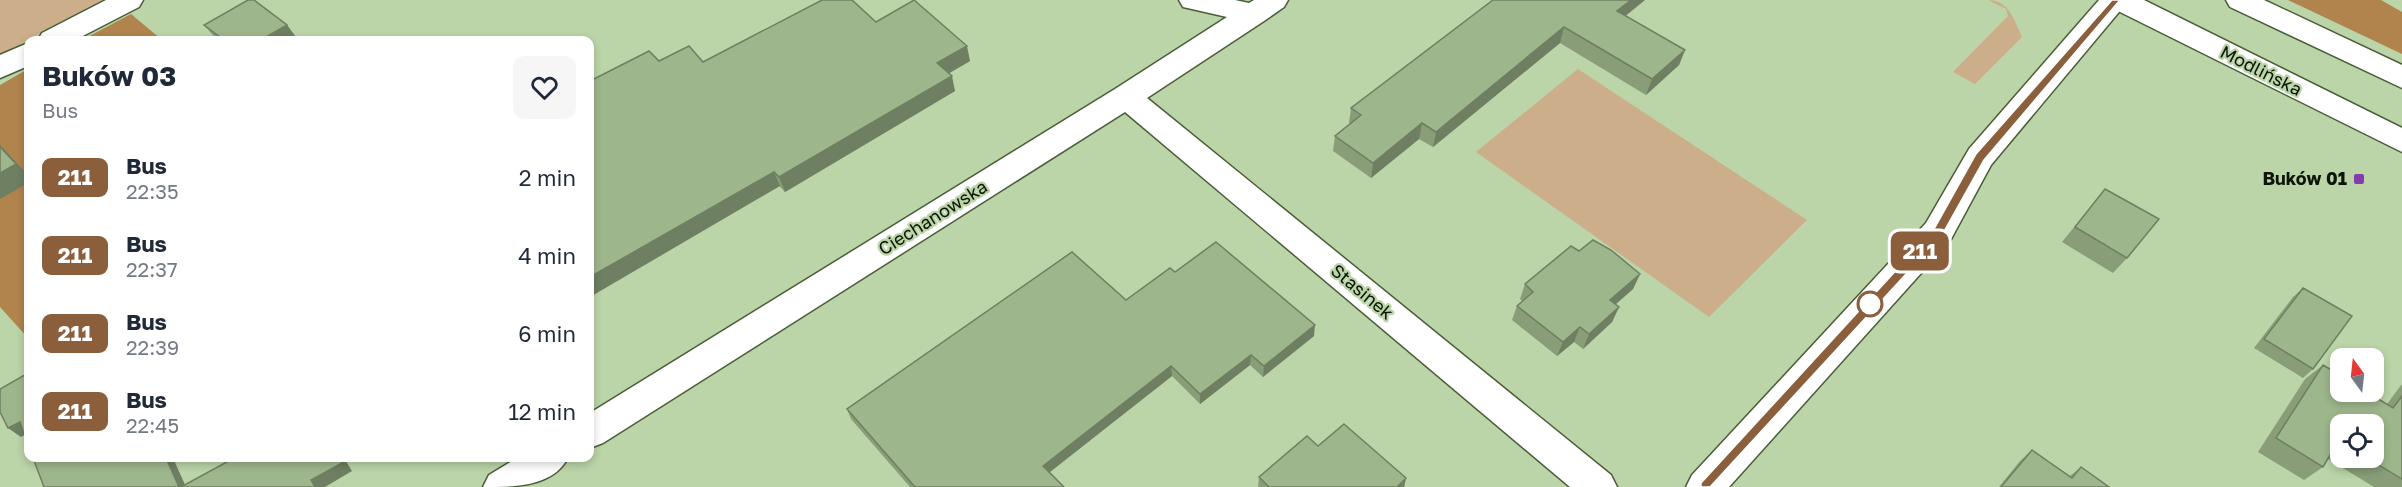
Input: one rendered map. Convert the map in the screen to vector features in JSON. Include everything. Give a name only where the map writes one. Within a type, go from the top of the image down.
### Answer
[{"type":"street","points":[[60,36],[129,0]]},
{"type":"street","points":[[1193,0],[1264,7]]},
{"type":"street","points":[[1705,487],[1938,232],[1980,157],[2115,0]]},
{"type":"street","name":"Modlińska","points":[[2120,0],[2402,141]]},
{"type":"street","points":[[2240,0],[2402,77]]},
{"type":"street","name":"Ciechanowska","points":[[594,430],[1126,97],[1264,7]]},
{"type":"street","points":[[0,68],[24,55]]},
{"type":"street","name":"Stasinek","points":[[1126,97],[1598,487]]},
{"type":"street","points":[[502,487],[543,462]]},
{"type":"shaded area","points":[[0,0],[102,0],[35,36],[24,36],[24,42],[0,55]]},
{"type":"shaded area","points":[[1988,0],[2001,3],[2006,7],[2022,37],[1975,84],[1953,72],[2008,16],[2006,9]]},
{"type":"shaded area","points":[[2288,0],[2381,0],[2402,12],[2402,54]]},
{"type":"shaded area","points":[[131,14],[157,36],[90,36]]},
{"type":"shaded area","points":[[1578,69],[1807,220],[1709,317],[1476,152]]},
{"type":"shaded area","points":[[24,71],[24,334],[0,307],[0,85]]},
{"type":"building","points":[[248,0],[254,0],[287,25],[268,36],[219,36],[204,25]]},
{"type":"building","points":[[822,0],[852,0],[876,22],[914,0],[967,46],[937,63],[952,76],[779,177],[774,172],[594,275],[594,79],[649,51],[659,61],[689,46],[703,62]]},
{"type":"building","points":[[1493,0],[1631,0],[1617,11],[1685,50],[1652,79],[1564,27],[1436,132],[1422,123],[1373,163],[1335,136],[1361,115],[1351,108]]},
{"type":"building","points":[[0,147],[16,164],[0,173]]},
{"type":"building","points":[[2105,189],[2159,219],[2127,258],[2075,227]]},
{"type":"building","points":[[1593,240],[1611,250],[1640,274],[1610,300],[1619,307],[1589,334],[1580,327],[1563,342],[1517,306],[1533,292],[1525,284],[1571,246],[1579,251]]},
{"type":"building","points":[[1216,242],[1315,325],[1264,366],[1251,355],[1200,394],[1171,366],[1043,466],[1064,487],[915,487],[847,409],[1072,252],[1126,300],[1170,268],[1175,272]]},
{"type":"building","points":[[2303,288],[2352,316],[2313,369],[2264,339]]},
{"type":"building","points":[[2323,365],[2330,369],[2330,402],[2383,402],[2393,408],[2402,396],[2402,479],[2384,468],[2384,414],[2330,414],[2330,455],[2323,467],[2276,438]]},
{"type":"building","points":[[24,375],[24,434],[20,422],[8,428],[0,412],[0,389]]},
{"type":"building","points":[[1344,424],[1406,478],[1397,487],[1269,487],[1259,477],[1307,436],[1318,446]]},
{"type":"building","points":[[2032,450],[2072,478],[2081,467],[2109,487],[2001,487]]},
{"type":"building","points":[[35,462],[168,462],[179,487],[44,487]]},
{"type":"building","points":[[227,462],[342,463],[311,480],[315,487],[181,487]]},
{"type":"bus line","name":"211","points":[[1705,487],[1852,323],[1938,232],[1980,157],[2115,0]]},
{"type":"place","name":"Buków 01","points":[[2359,179]]}]
